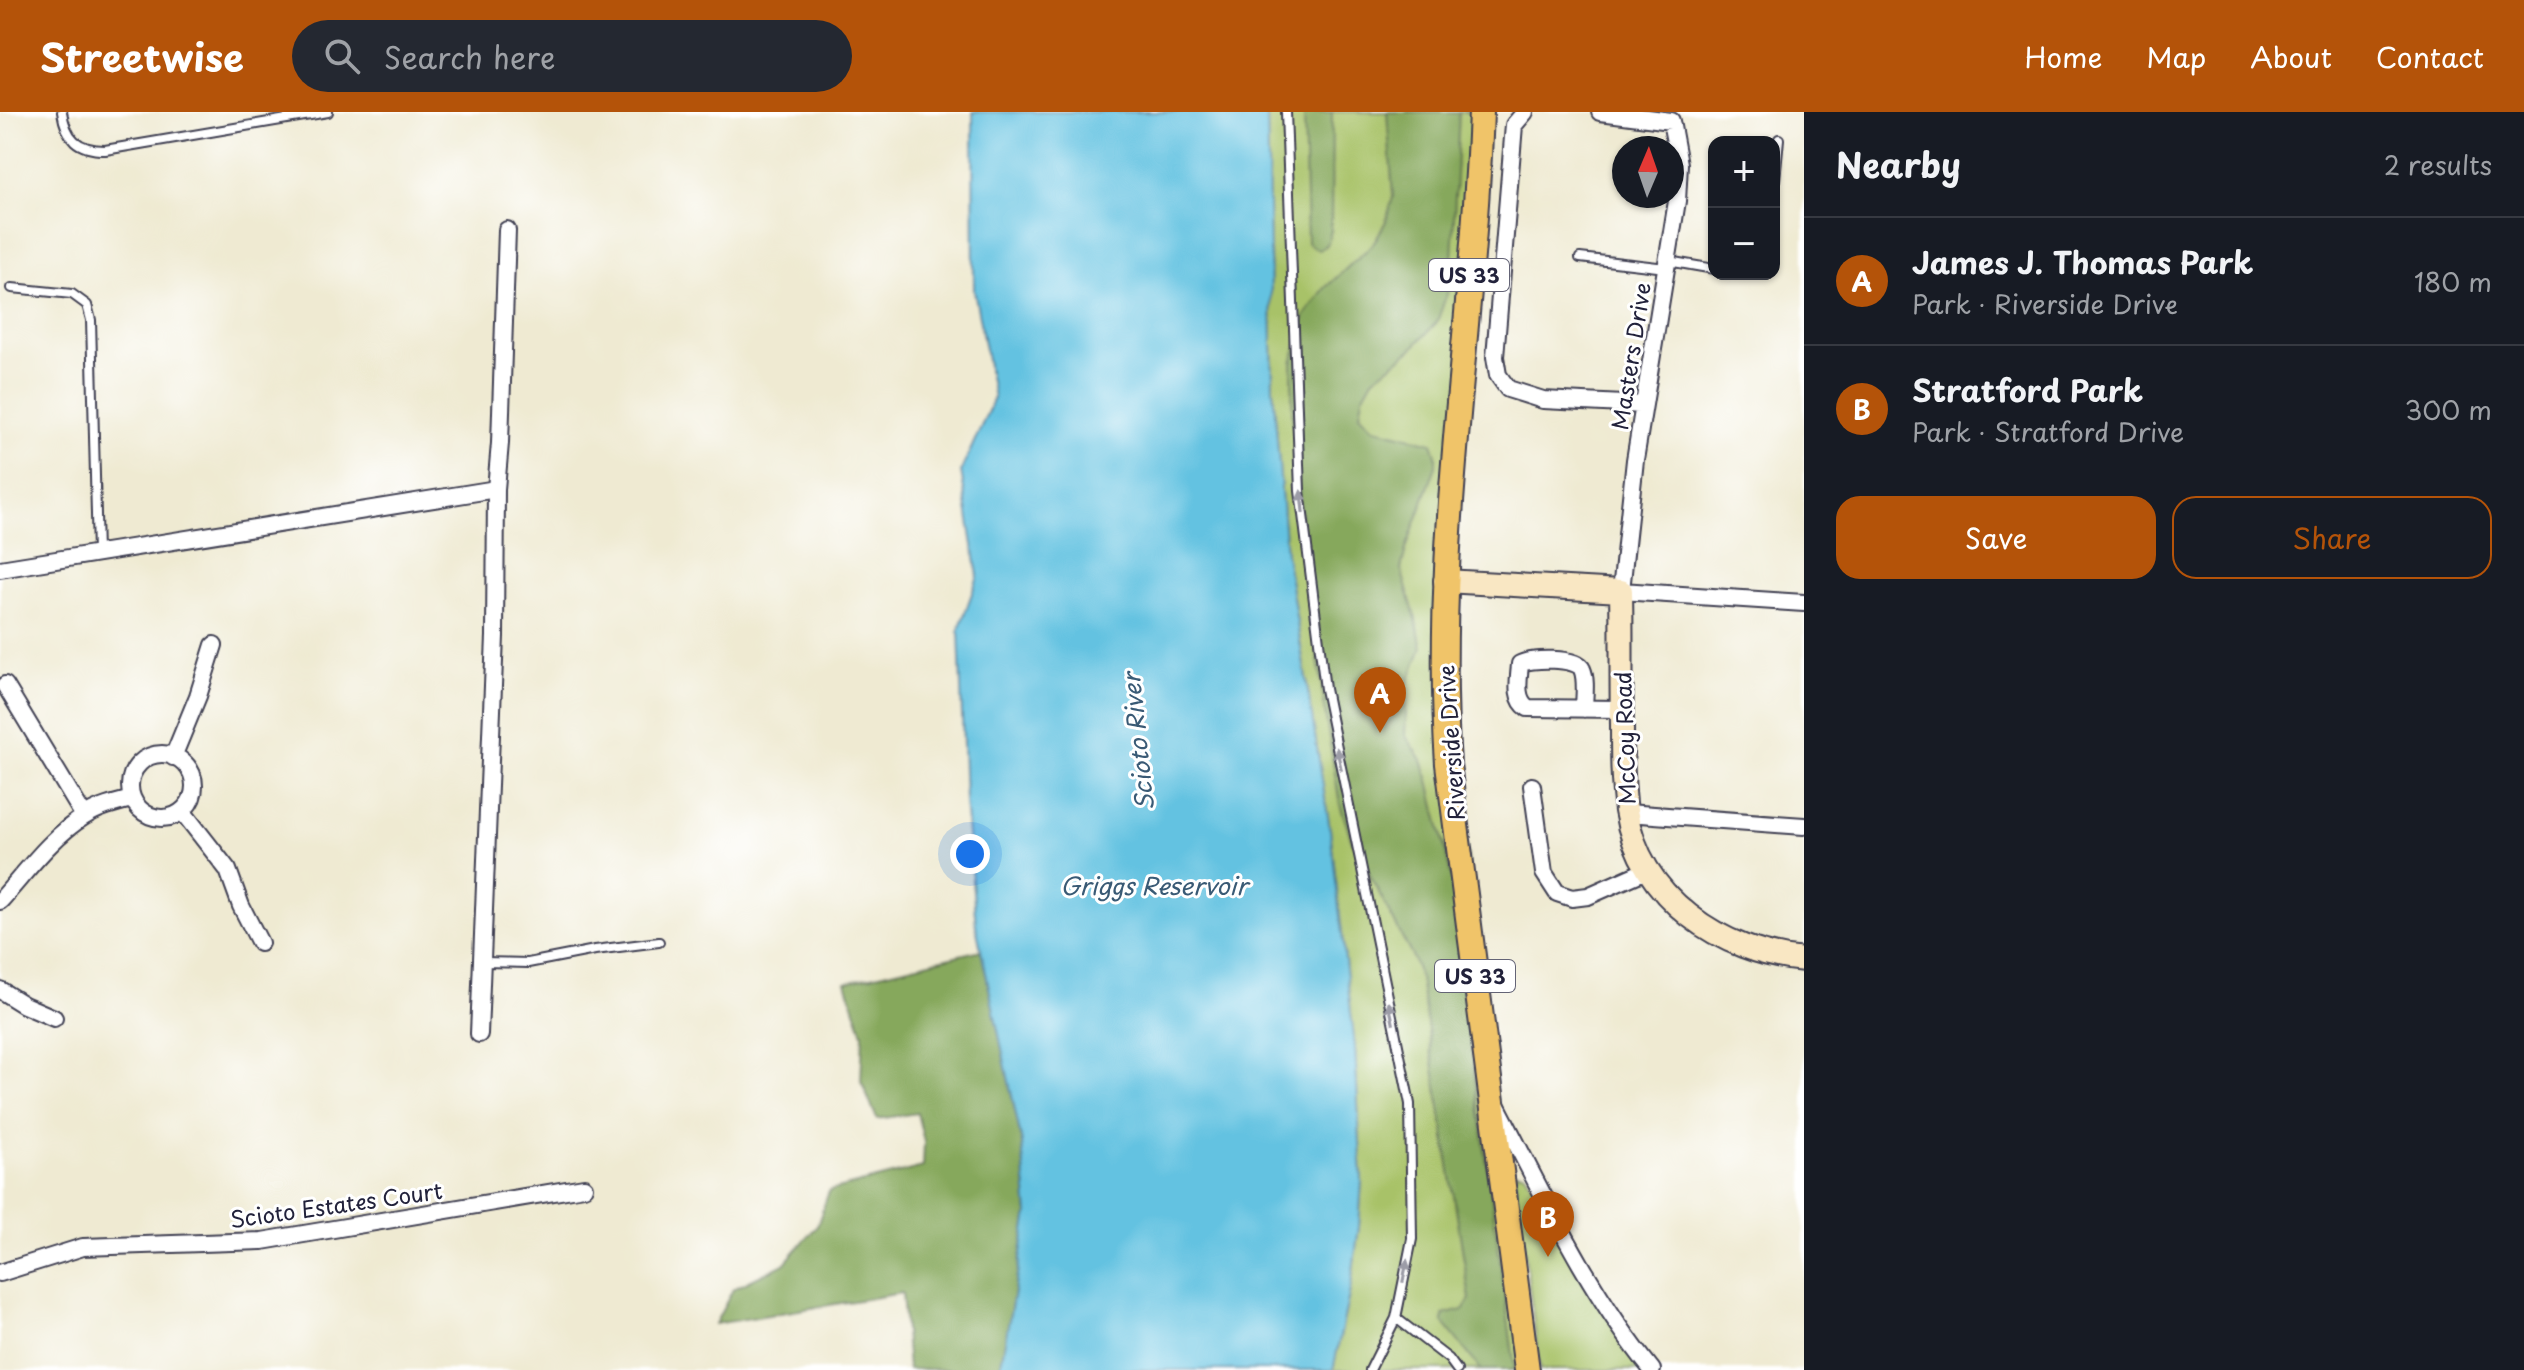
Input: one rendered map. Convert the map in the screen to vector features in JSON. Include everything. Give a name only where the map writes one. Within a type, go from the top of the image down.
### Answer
[{"type":"main road","name":"Riverside Drive","points":[[1481,112],[1445,581],[1443,701],[1448,764],[1527,1370]]},
{"type":"main road","points":[[1445,581],[1621,591]]},
{"type":"main road","name":"McCoy Road","points":[[1621,591],[1622,773],[1627,813],[1649,869],[1675,903],[1724,940],[1763,954],[1804,960]]},
{"type":"street","points":[[1525,112],[1514,125],[1496,341],[1498,375],[1508,389],[1543,400],[1644,405]]},
{"type":"street","points":[[1600,112],[1671,121]]},
{"type":"street","name":"Masters Drive","points":[[1621,591],[1635,460],[1678,188],[1679,164],[1671,121]]},
{"type":"street","points":[[479,1034],[507,230]]},
{"type":"street","points":[[0,569],[496,489]]},
{"type":"street","points":[[1621,591],[1804,603]]},
{"type":"street","points":[[173,757],[198,696],[214,645]]},
{"type":"street","points":[[1584,709],[1583,669],[1578,664],[1570,661],[1524,660],[1520,664],[1519,697],[1528,708],[1584,709],[1622,709]]},
{"type":"street","points":[[5,685],[84,816]]},
{"type":"street","points":[[155,755],[173,757],[181,761],[192,777],[192,795],[182,811],[173,816],[154,817],[145,813],[132,799],[130,780],[139,764],[155,755]]},
{"type":"street","points":[[1532,786],[1544,873],[1557,893],[1572,898],[1588,896],[1649,869]]},
{"type":"street","points":[[0,901],[56,840],[84,816],[105,806],[132,799]]},
{"type":"street","points":[[182,811],[228,870],[241,906],[260,943]]},
{"type":"street","points":[[1627,813],[1804,826]]},
{"type":"street","points":[[0,990],[54,1018]]},
{"type":"street","points":[[1490,1092],[1589,1277],[1652,1370]]},
{"type":"street","name":"Scioto Estates Court","points":[[0,1273],[83,1247],[262,1241],[584,1187]]},
{"type":"lane","points":[[62,112],[66,131],[77,143],[90,150],[328,112]]},
{"type":"lane","points":[[1286,112],[1300,491],[1317,628],[1325,689],[1410,1104],[1412,1239],[1396,1318],[1370,1370]]},
{"type":"lane","points":[[1580,258],[1708,268]]},
{"type":"lane","points":[[12,288],[72,294],[87,305],[91,320],[97,553]]},
{"type":"lane","points":[[482,962],[528,963],[659,942]]},
{"type":"lane","points":[[1396,1318],[1449,1359],[1457,1370]]},
{"type":"green space","points":[[1267,112],[1477,112],[1443,644],[1527,1370],[1333,1370],[1351,1285],[1362,1180],[1355,1047],[1330,829],[1286,554],[1273,388]]},
{"type":"green space","points":[[1304,112],[1332,112],[1331,231],[1327,245],[1319,250],[1307,243]]},
{"type":"green space","points":[[1387,112],[1459,112],[1451,282],[1437,322],[1411,350],[1373,379],[1363,397],[1360,414],[1373,428],[1432,443],[1436,455],[1436,466],[1401,569],[1422,648],[1407,685],[1405,735],[1421,758],[1429,780],[1453,884],[1463,989],[1515,1370],[1481,1370],[1443,1322],[1443,1315],[1463,1310],[1470,1299],[1420,979],[1412,956],[1352,841],[1340,805],[1304,556],[1292,415],[1292,363],[1304,317],[1325,288],[1373,244],[1386,221],[1393,197]]},
{"type":"green space","points":[[981,950],[1022,1143],[1028,1214],[1000,1370],[908,1369],[902,1293],[715,1324],[733,1289],[784,1264],[817,1226],[829,1191],[923,1167],[924,1142],[917,1113],[877,1119],[861,1081],[863,1034],[846,982]]},
{"type":"green space","points":[[1514,1172],[1525,1173],[1645,1370],[1540,1370]]},
{"type":"water","name":"Griggs Reservoir","points":[[973,112],[1267,112],[1273,388],[1286,554],[1330,829],[1355,1047],[1362,1180],[1351,1285],[1333,1370],[1000,1370],[1028,1214],[1022,1143],[976,926],[965,801],[959,630],[978,576],[961,471],[994,398],[974,290]]},
{"type":"place","name":"James J. Thomas Park","points":[[1380,733]]},
{"type":"place","name":"Stratford Park","points":[[1548,1257]]},
{"type":"water label","name":"Scioto River","points":[[1137,742]]}]
